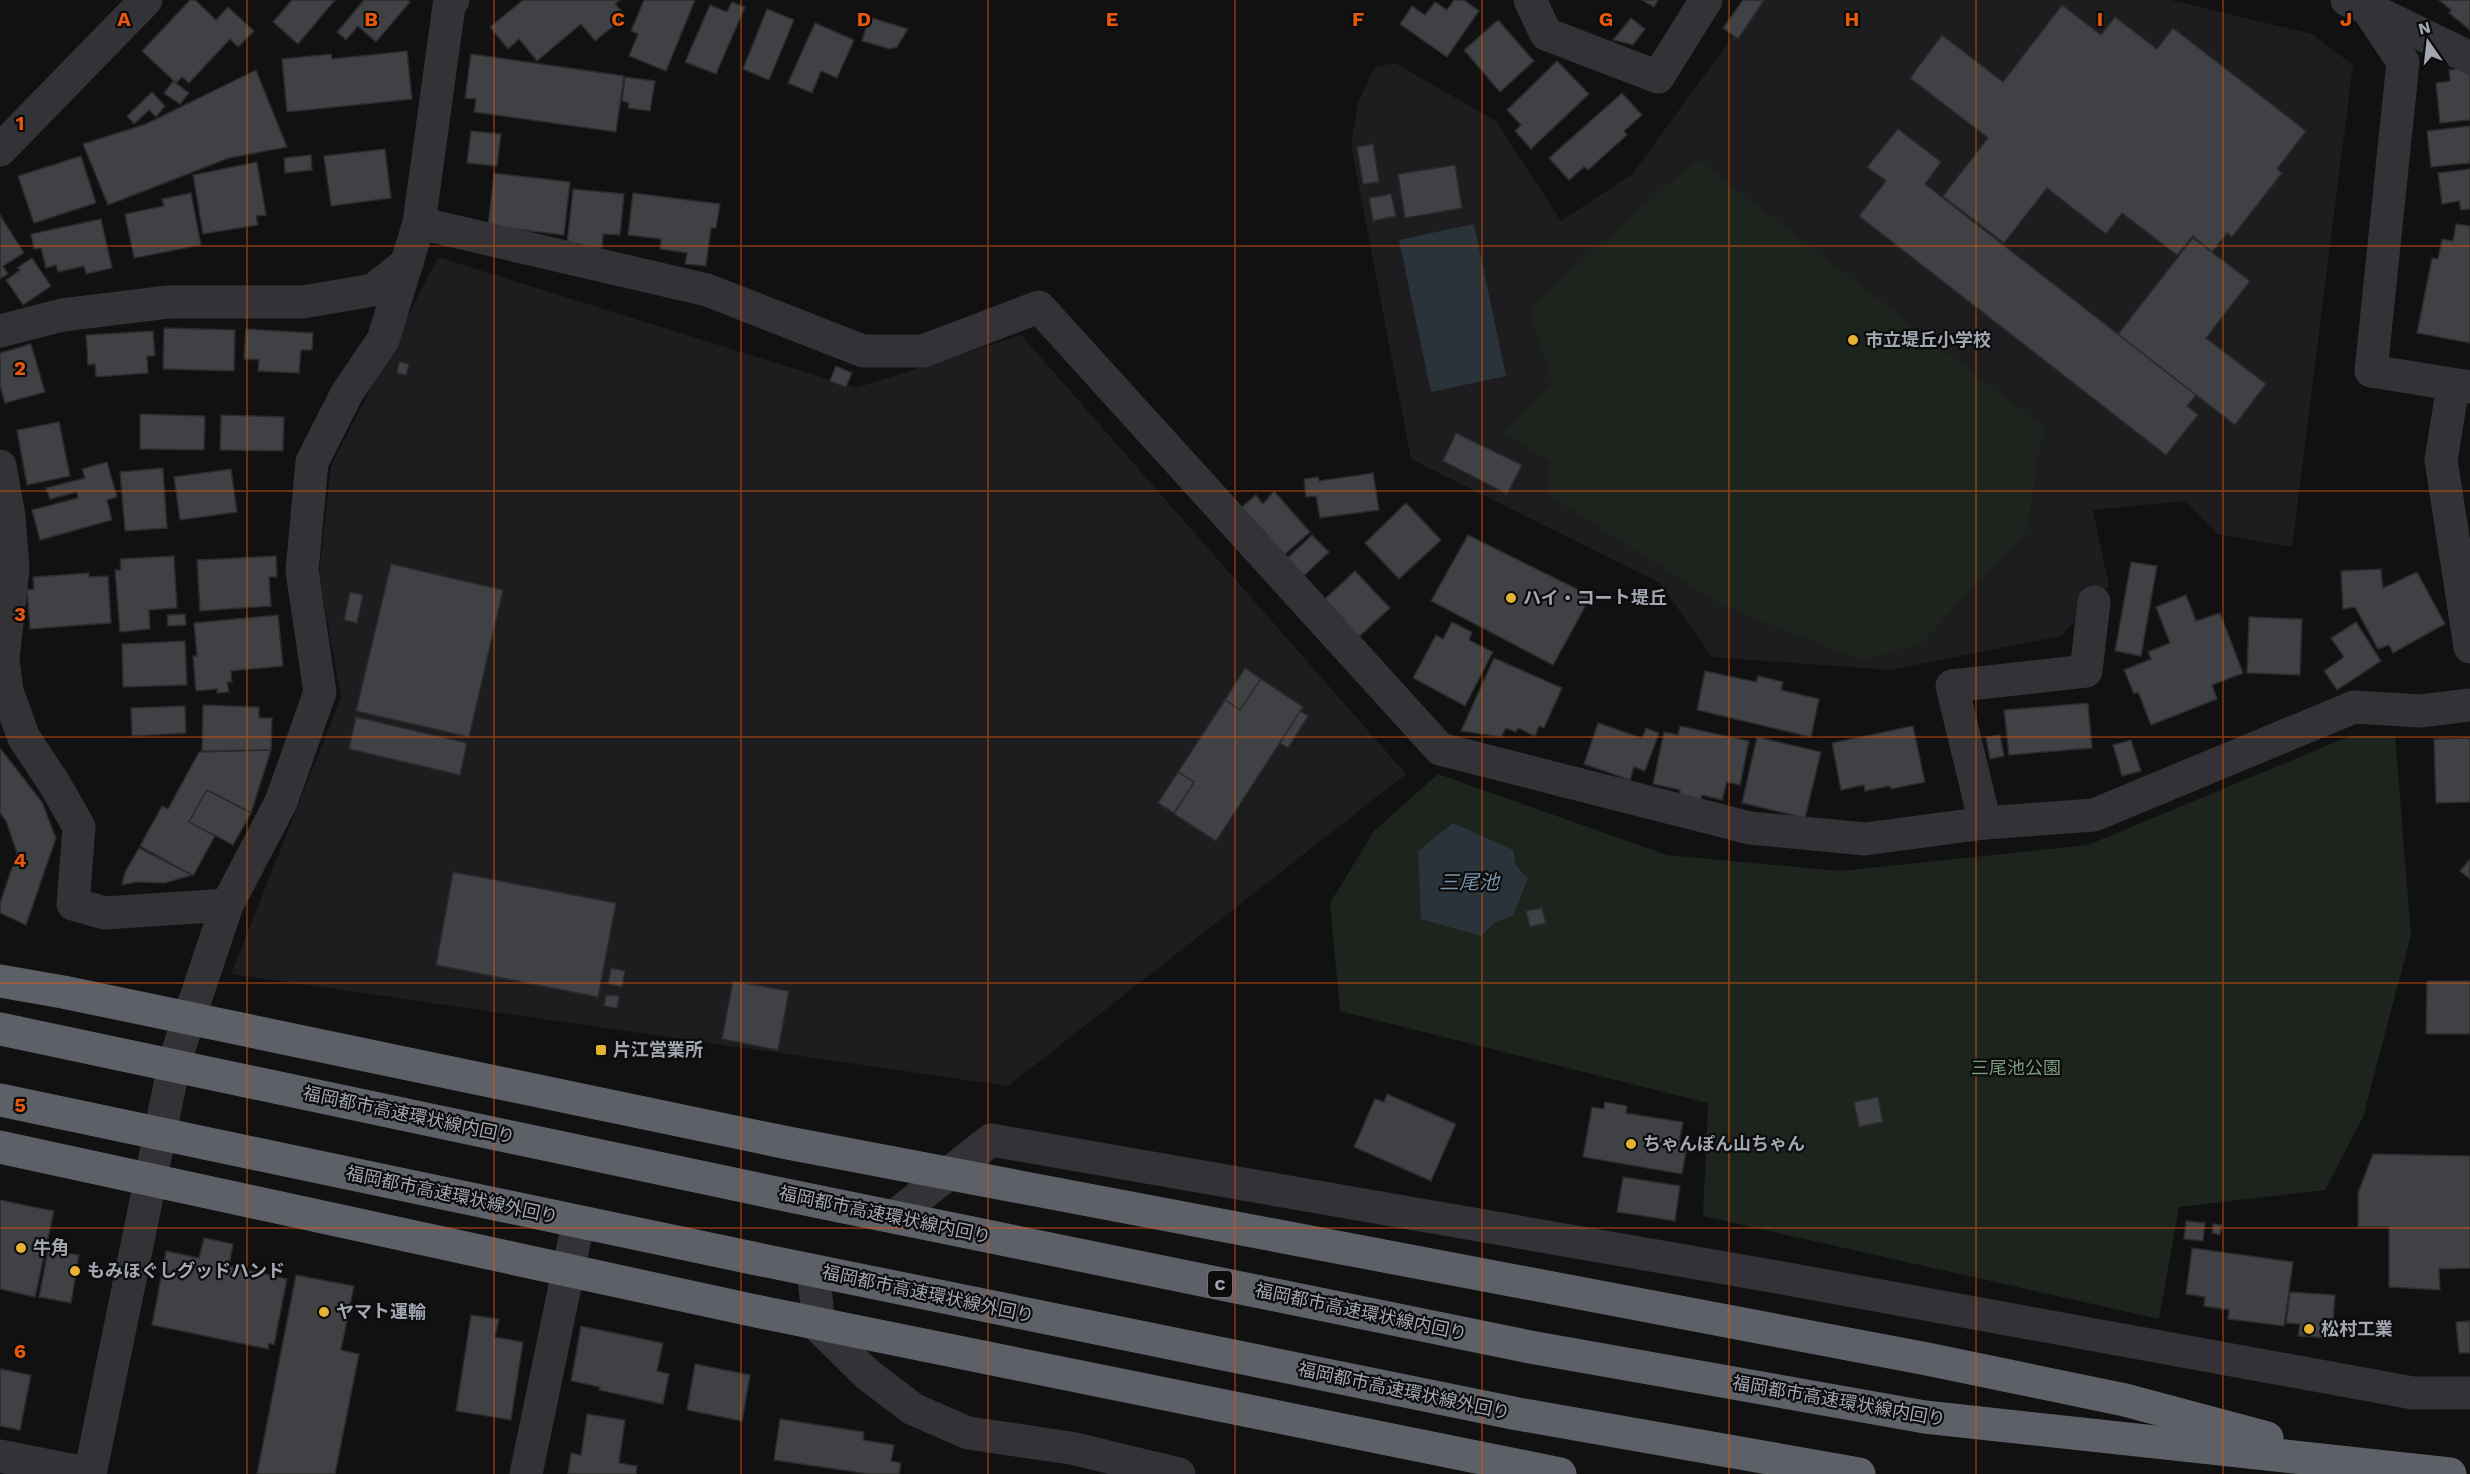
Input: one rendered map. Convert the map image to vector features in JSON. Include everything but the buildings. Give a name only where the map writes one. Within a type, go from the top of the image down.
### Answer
[{"type":"highway","points":[[0,981],[98,999],[788,1143],[1536,1287],[1927,1359],[2126,1400],[2382,1469]]},
{"type":"highway","name":"福岡都市高速環状線内回り","points":[[0,1029],[753,1188],[1530,1347],[1925,1417],[2450,1474]]},
{"type":"highway","name":"福岡都市高速環状線外回り","points":[[0,1100],[745,1256],[1518,1414],[1859,1474]]},
{"type":"highway","points":[[0,1147],[751,1310],[1560,1474]]},
{"type":"street","points":[[0,150],[146,0]]},
{"type":"street","points":[[0,1456],[90,1474],[175,1060],[227,905],[281,802],[320,692],[302,571],[312,462],[347,393],[383,340],[407,263],[419,223],[449,6],[453,0]]},
{"type":"street","points":[[1530,0],[1546,33],[1658,77],[1706,0]]},
{"type":"street","points":[[2358,2],[2470,58]]},
{"type":"street","points":[[2358,2],[2403,62],[2371,371],[2461,387],[2441,460],[2470,647]]},
{"type":"street","points":[[419,223],[707,290],[863,351],[922,351],[1039,307],[1440,749],[1750,828],[1865,839],[1985,823],[2094,815],[2354,707],[2420,711],[2470,705]]},
{"type":"street","points":[[0,331],[62,315],[168,302],[303,302],[373,290],[407,263]]},
{"type":"street","points":[[0,466],[9,516],[13,569],[3,659],[7,691],[24,738],[54,783],[79,827],[73,904],[105,913],[227,905]]},
{"type":"street","points":[[1985,823],[1952,686],[2086,671],[2094,602]]},
{"type":"street","points":[[896,1215],[991,1140],[1777,1277],[2413,1393],[2470,1393]]},
{"type":"street","points":[[526,1474],[576,1233]]},
{"type":"street","points":[[814,1278],[819,1327],[867,1374],[913,1409],[968,1433],[1071,1448],[1179,1474]]},
{"type":"shaded area","name":"市立堤丘小学校","points":[[1752,0],[2170,0],[2312,34],[2353,65],[2292,547],[2217,534],[2185,501],[2093,510],[2109,586],[2061,636],[1890,670],[1712,657],[1660,583],[1411,459],[1351,145],[1358,102],[1375,67],[1395,63],[1496,121],[1561,221],[1632,174],[1724,49]]},
{"type":"shaded area","points":[[438,257],[856,388],[1021,335],[1406,774],[1008,1086],[231,974],[341,698],[319,576],[331,466]]},
{"type":"green space","points":[[1697,159],[2043,427],[2026,532],[1920,644],[1862,660],[1723,606],[1546,493],[1549,461],[1504,432],[1552,382],[1529,308]]},
{"type":"green space","name":"三尾池公園","points":[[2350,736],[2395,736],[2411,935],[2363,1117],[2325,1190],[2179,1207],[2159,1319],[1703,1216],[1708,1103],[1340,1011],[1330,903],[1374,831],[1438,774],[1667,855],[1840,871],[2088,845]]},
{"type":"water","points":[[1474,224],[1506,376],[1431,392],[1399,240]]},
{"type":"water","name":"三尾池","points":[[1453,823],[1513,850],[1516,866],[1528,878],[1513,916],[1495,922],[1481,936],[1421,919],[1418,851]]},
{"type":"place","name":"市立堤丘小学校","points":[[1853,340]]},
{"type":"place","name":"ハイ・コート堤丘","points":[[1511,598]]},
{"type":"place","name":"片江営業所","points":[[601,1050]]},
{"type":"place","name":"ちゃんぽん山ちゃん","points":[[1631,1144]]},
{"type":"place","name":"牛角","points":[[21,1248]]},
{"type":"place","name":"もみほぐしグッドハンド","points":[[75,1271]]},
{"type":"place","name":"ヤマト運輸","points":[[324,1312]]},
{"type":"place","name":"松村工業","points":[[2309,1329]]}]
